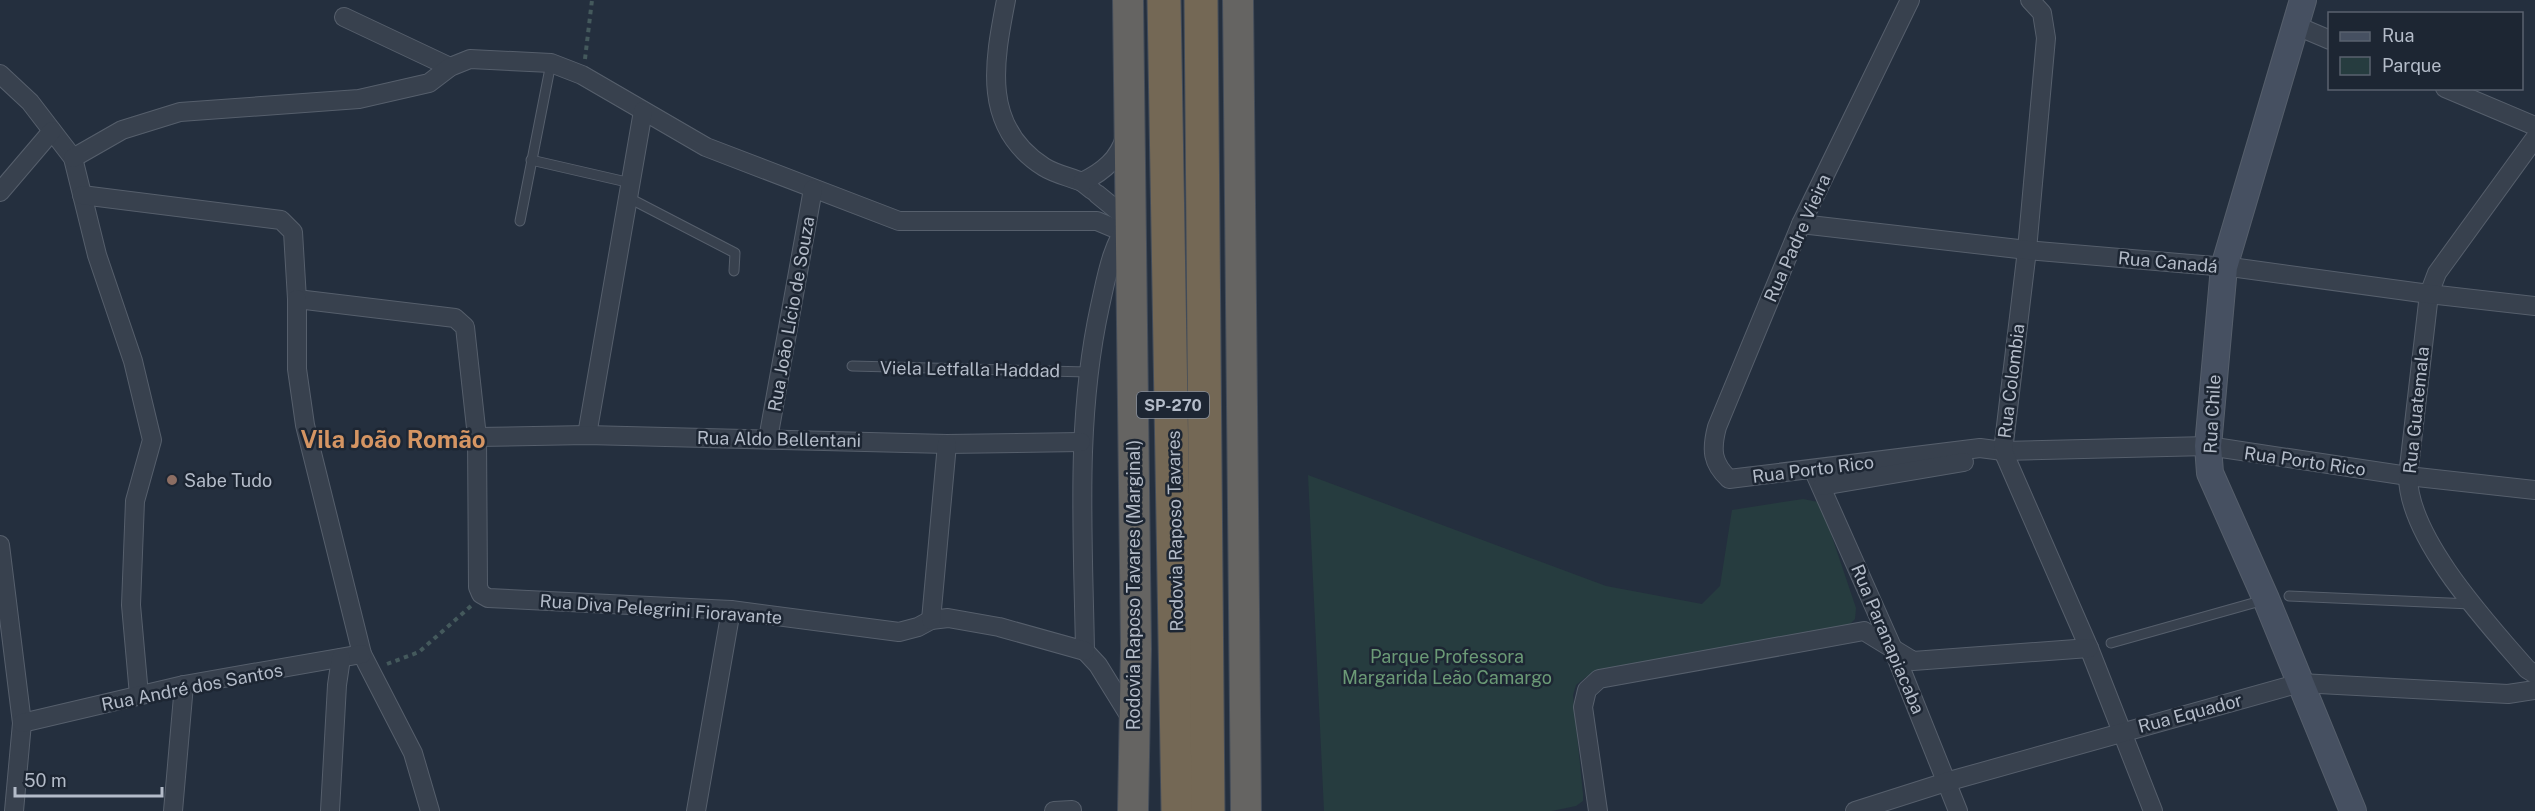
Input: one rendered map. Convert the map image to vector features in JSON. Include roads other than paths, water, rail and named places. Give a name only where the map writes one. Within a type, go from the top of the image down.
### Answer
[{"type":"highway","name":"Rodovia Raposo Tavares (Marginal)","points":[[1128,0],[1127,233],[1136,650],[1132,721],[1133,811]]},
{"type":"highway","name":"Rodovia Raposo Tavares","points":[[1164,0],[1178,811]]},
{"type":"highway","name":"Rodovia Raposo Tavares","points":[[1201,0],[1208,811]]},
{"type":"highway","points":[[1238,0],[1246,811]]},
{"type":"main road","name":"Rua Chile","points":[[2303,0],[2224,267],[2208,446],[2210,473],[2278,598],[2300,683],[2353,811]]},
{"type":"street","points":[[1006,0],[996,72],[1000,117],[1019,147],[1045,168],[1083,182],[1097,194],[1127,233]]},
{"type":"street","name":"Rua Padre Vieira","points":[[1729,479],[1716,467],[1711,447],[1717,427],[1801,224],[1910,0]]},
{"type":"street","name":"Rua Colombia","points":[[2030,0],[2042,13],[2046,38],[2027,250],[2003,451],[2089,648],[2154,811]]},
{"type":"street","points":[[344,16],[450,67]]},
{"type":"street","points":[[2296,26],[2328,39]]},
{"type":"street","points":[[73,158],[122,130],[180,112],[359,99],[429,83],[450,67],[470,59],[551,63],[582,75],[706,147],[899,221],[1096,221],[1127,233]]},
{"type":"street","points":[[0,74],[30,102],[73,158],[97,255],[133,361],[152,440],[135,513],[131,605],[139,695]]},
{"type":"street","points":[[2450,90],[2535,126]]},
{"type":"street","points":[[587,435],[643,111]]},
{"type":"street","points":[[1083,182],[1108,167],[1117,155],[1125,140],[1129,114]]},
{"type":"street","points":[[0,192],[52,131]]},
{"type":"street","name":"Rua Guatemala","points":[[2535,138],[2437,273],[2429,294],[2408,476],[2409,495],[2428,535],[2471,604],[2527,669],[2535,674]]},
{"type":"street","name":"Rua João Lício de Souza","points":[[768,439],[813,189]]},
{"type":"street","points":[[1096,221],[1100,213],[1097,194]]},
{"type":"street","points":[[82,195],[281,220],[293,232],[297,299],[297,369],[305,425],[362,654],[413,753],[430,811]]},
{"type":"street","name":"Rua Canadá","points":[[1801,224],[2027,250],[2224,267],[2535,306]]},
{"type":"street","points":[[1127,233],[1110,260],[1091,344],[1081,442],[1086,651],[1098,665],[1132,721]]},
{"type":"street","points":[[297,299],[455,318],[465,327],[477,436]]},
{"type":"street","name":"Rua Aldo Bellentani","points":[[477,436],[587,435],[947,444],[1081,442]]},
{"type":"street","name":"Rua Diva Pelegrini Fioravante","points":[[477,436],[478,587],[481,594],[488,598],[731,610],[899,632],[918,627],[931,620],[948,618],[999,627],[1086,651]]},
{"type":"street","points":[[931,620],[947,444]]},
{"type":"street","name":"Rua Porto Rico","points":[[1729,479],[1980,448],[2003,451],[2208,446],[2408,476],[2535,490]]},
{"type":"street","name":"Rua Porto Rico","points":[[1822,486],[1990,458],[2003,451]]},
{"type":"street","name":"Rua Paranapiacaba","points":[[1813,469],[1893,649],[1958,811]]},
{"type":"street","points":[[0,545],[22,723],[14,811]]},
{"type":"street","points":[[696,811],[731,610]]},
{"type":"street","points":[[1598,811],[1583,707],[1587,690],[1599,679],[1864,631],[1913,661],[2089,648]]},
{"type":"street","name":"Rua André dos Santos","points":[[22,723],[184,685],[362,654]]},
{"type":"street","points":[[330,811],[337,685],[341,658]]},
{"type":"street","name":"Rua Equador","points":[[1855,811],[1946,782],[2300,683],[2508,694],[2535,690]]},
{"type":"street","points":[[173,811],[184,685]]},
{"type":"lane","points":[[520,221],[551,63]]},
{"type":"lane","points":[[531,160],[630,190],[735,253],[734,271]]},
{"type":"lane","name":"Viela Letfalla Haddad","points":[[852,366],[1088,372]]},
{"type":"lane","points":[[2111,643],[2278,598],[2471,604]]},
{"type":"place","name":"Sabe Tudo","points":[[172,480]]},
{"type":"district","name":"Vila João Romão","points":[[393,439]]},
{"type":"park label","name":"Parque Professora Margarida Leão Camargo","points":[[1447,666]]}]
